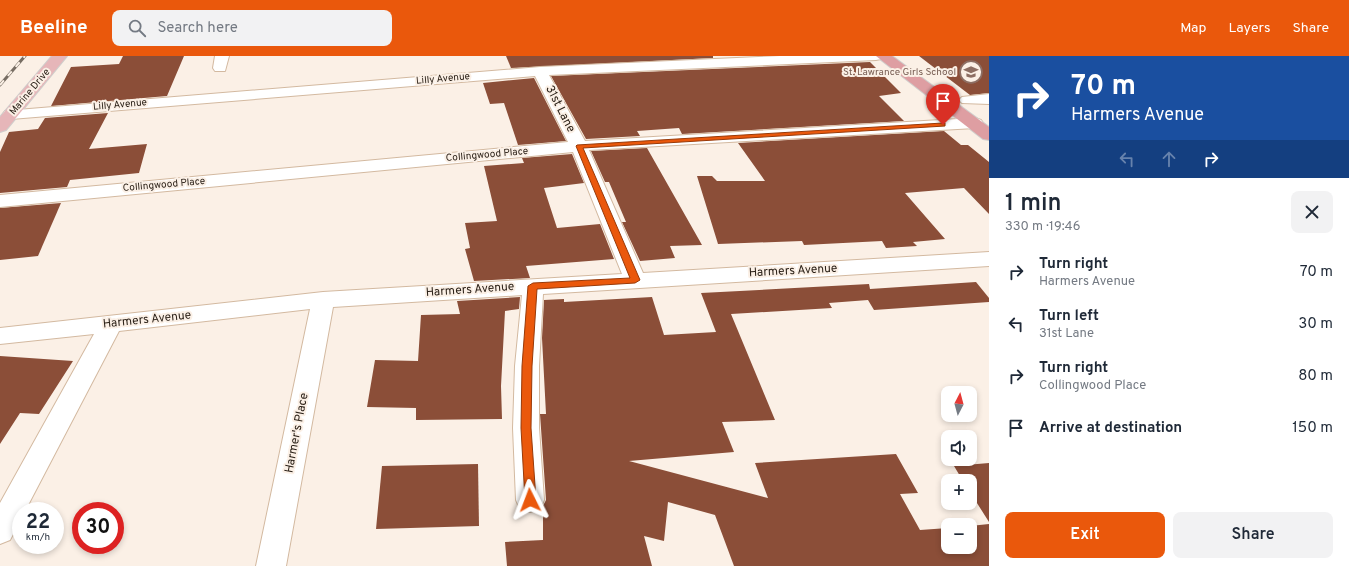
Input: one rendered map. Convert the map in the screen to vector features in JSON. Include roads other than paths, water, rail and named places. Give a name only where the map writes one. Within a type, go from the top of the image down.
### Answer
[{"type":"highway","points":[[883,56],[982,120]]},
{"type":"highway","points":[[906,56],[967,100],[982,120],[989,135]]},
{"type":"main road","name":"Marine Drive","points":[[21,79],[42,56]]},
{"type":"main road","name":"Marine Drive","points":[[0,127],[60,56]]},
{"type":"street","name":"Lilly Avenue","points":[[11,114],[540,71],[876,56]]},
{"type":"street","name":"31st Lane","points":[[540,71],[579,146],[635,280]]},
{"type":"street","points":[[967,100],[989,99]]},
{"type":"street","name":"Collingwood Place","points":[[0,201],[579,146],[982,120]]},
{"type":"street","name":"Harmers Avenue","points":[[0,336],[323,300],[989,259]]},
{"type":"street","points":[[530,500],[526,428],[527,366],[533,286]]},
{"type":"street","name":"Harmer's Place","points":[[271,566],[323,300]]},
{"type":"street","points":[[0,531],[111,324]]},
{"type":"railway","points":[[0,85],[25,56]]},
{"type":"place","name":"St. Lawrance Girls School","points":[[971,72]]}]
